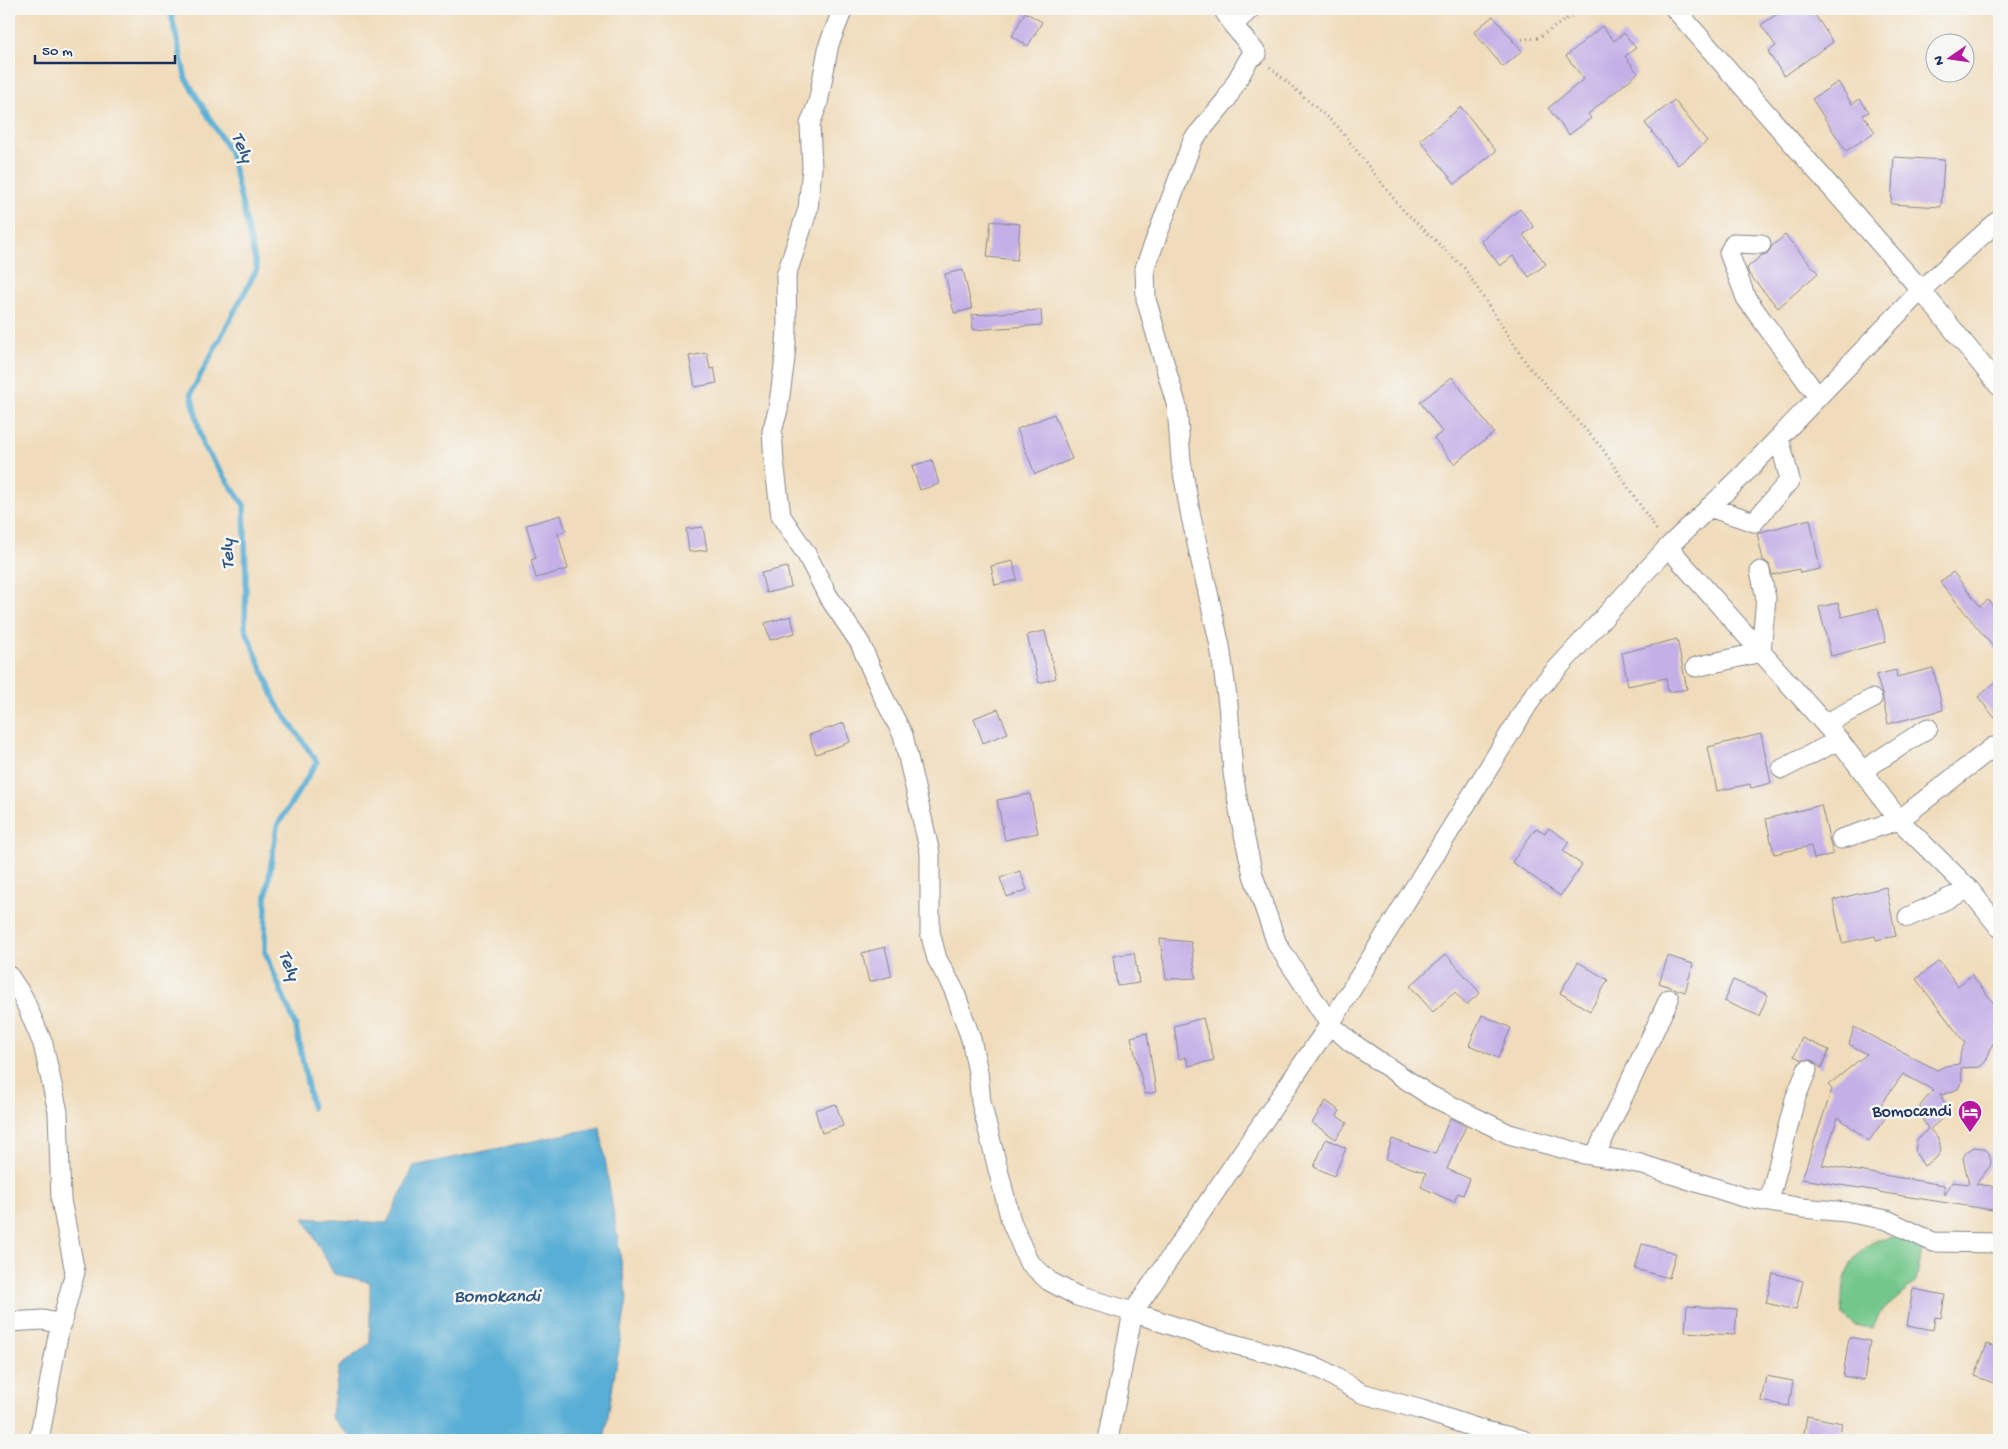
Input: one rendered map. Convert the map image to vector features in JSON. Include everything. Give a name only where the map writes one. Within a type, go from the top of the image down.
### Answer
[{"type":"street","points":[[843,9],[829,44],[818,103],[810,124],[812,168],[808,208],[786,276],[787,329],[785,358],[778,410],[772,431],[781,516],[807,555],[828,596],[860,643],[883,696],[903,735],[930,853],[930,932],[937,960],[954,990],[971,1039],[978,1072],[981,1102],[1011,1221],[1028,1261],[1049,1281],[1077,1296],[1133,1312],[1205,1337],[1278,1355],[1321,1369],[1361,1393],[1422,1410],[1485,1431],[1523,1440]]},
{"type":"street","points":[[1223,9],[1233,25],[1257,54],[1249,59],[1226,100],[1193,140],[1145,268],[1146,299],[1161,358],[1177,407],[1181,461],[1191,517],[1220,646],[1228,704],[1233,773],[1252,875],[1277,944],[1330,1024],[1352,1043],[1430,1095],[1467,1115],[1509,1134],[1595,1156],[1637,1163],[1716,1189],[1769,1202],[1802,1208],[1846,1212],[1887,1220],[1933,1242],[1999,1243]]},
{"type":"street","points":[[1233,25],[1250,9]]},
{"type":"street","points":[[1675,9],[1921,290],[1999,386]]},
{"type":"street","points":[[1108,1440],[1133,1312],[1330,1024],[1535,693],[1668,547],[1779,438],[1921,290],[1999,220]]},
{"type":"street","points":[[1761,244],[1734,244],[1730,253],[1746,298],[1818,397]]},
{"type":"street","points":[[1709,507],[1754,522],[1790,480],[1779,438]]},
{"type":"street","points":[[1668,547],[1839,740],[1899,820],[1969,889],[1999,927]]},
{"type":"street","points":[[1760,571],[1766,598],[1761,652]]},
{"type":"street","points":[[1696,667],[1761,652]]},
{"type":"street","points":[[1825,724],[1872,699]]},
{"type":"street","points":[[1862,771],[1928,728]]},
{"type":"street","points":[[1782,769],[1839,740]]},
{"type":"street","points":[[1841,839],[1899,820],[1993,747]]},
{"type":"street","points":[[1908,917],[1969,889]]},
{"type":"street","points":[[9,976],[22,997],[43,1044],[58,1112],[61,1200],[75,1272],[62,1324],[39,1440]]},
{"type":"street","points":[[1595,1156],[1669,999]]},
{"type":"street","points":[[1769,1202],[1795,1099],[1807,1070]]},
{"type":"street","points":[[9,1322],[43,1320],[62,1324]]},
{"type":"path","points":[[1512,40],[1538,38],[1582,9]]},
{"type":"path","points":[[1257,54],[1276,75],[1338,127],[1401,208],[1464,268],[1529,367],[1602,448],[1668,547]]},
{"type":"green space","points":[[1896,1236],[1923,1246],[1916,1282],[1879,1314],[1873,1329],[1855,1325],[1843,1316],[1842,1302],[1846,1275],[1851,1263],[1869,1245],[1881,1239]]},
{"type":"water","name":"Bomokandi","points":[[600,1127],[627,1299],[604,1440],[353,1440],[331,1418],[339,1367],[370,1343],[370,1282],[334,1274],[304,1218],[387,1223],[414,1166]]},
{"type":"building","points":[[1784,9],[1811,9],[1833,42],[1784,76],[1768,52],[1776,46],[1761,25]]},
{"type":"building","points":[[1025,12],[1042,22],[1028,46],[1012,36]]},
{"type":"building","points":[[1493,16],[1522,51],[1503,67],[1474,32]]},
{"type":"building","points":[[1602,26],[1614,41],[1624,33],[1636,48],[1625,56],[1638,73],[1588,114],[1591,118],[1569,135],[1548,108],[1584,79],[1566,56]]},
{"type":"building","points":[[1838,82],[1852,104],[1860,99],[1869,112],[1863,115],[1875,132],[1846,151],[1812,99]]},
{"type":"building","points":[[1674,100],[1707,141],[1678,165],[1645,123]]},
{"type":"building","points":[[1461,107],[1496,151],[1455,184],[1420,140]]},
{"type":"building","points":[[1894,157],[1944,160],[1941,207],[1891,204]]},
{"type":"building","points":[[1520,209],[1534,227],[1523,235],[1546,264],[1529,277],[1513,256],[1500,266],[1481,241]]},
{"type":"building","points":[[991,221],[1020,224],[1017,260],[987,257]]},
{"type":"building","points":[[1785,235],[1818,273],[1778,308],[1749,274],[1747,268],[1762,255],[1767,254],[1772,246]]},
{"type":"building","points":[[963,270],[972,309],[954,313],[945,274]]},
{"type":"building","points":[[1041,310],[1042,325],[973,330],[972,315]]},
{"type":"building","points":[[707,353],[710,369],[714,368],[717,383],[695,387],[689,356]]},
{"type":"building","points":[[1452,377],[1494,433],[1454,464],[1434,438],[1442,432],[1420,402]]},
{"type":"building","points":[[1054,414],[1072,459],[1035,474],[1017,429]]},
{"type":"building","points":[[932,460],[939,484],[920,490],[912,466]]},
{"type":"building","points":[[561,515],[566,531],[558,533],[568,569],[536,578],[531,560],[536,558],[526,525]]},
{"type":"building","points":[[1810,519],[1820,569],[1800,573],[1799,569],[1772,575],[1769,564],[1763,560],[1757,533]]},
{"type":"building","points":[[703,527],[707,550],[689,552],[686,529]]},
{"type":"building","points":[[1013,561],[1017,580],[995,585],[991,566]]},
{"type":"building","points":[[787,567],[791,587],[766,593],[761,573]]},
{"type":"building","points":[[1953,572],[1980,606],[1988,600],[1999,614],[1999,654],[1940,582]]},
{"type":"building","points":[[1838,603],[1842,617],[1878,608],[1886,642],[1831,656],[1819,607]]},
{"type":"building","points":[[791,616],[795,633],[770,640],[765,623]]},
{"type":"building","points":[[1045,631],[1056,678],[1039,683],[1027,635]]},
{"type":"building","points":[[1677,639],[1687,689],[1668,692],[1666,678],[1628,686],[1622,653]]},
{"type":"building","points":[[1933,668],[1943,710],[1888,724],[1876,675],[1896,670],[1897,677]]},
{"type":"building","points":[[1999,679],[1999,723],[1978,697]]},
{"type":"building","points":[[998,709],[1008,733],[983,743],[974,718]]},
{"type":"building","points":[[844,723],[850,742],[816,754],[809,735]]},
{"type":"building","points":[[1761,734],[1771,783],[1751,788],[1750,784],[1717,791],[1708,747]]},
{"type":"building","points":[[1030,794],[1038,833],[1005,840],[997,800]]},
{"type":"building","points":[[1821,805],[1833,854],[1814,859],[1811,846],[1774,854],[1766,819]]},
{"type":"building","points":[[1536,828],[1545,833],[1549,828],[1569,842],[1563,851],[1582,865],[1560,896],[1512,862]]},
{"type":"building","points":[[1020,871],[1027,890],[1007,897],[1000,878]]},
{"type":"building","points":[[1886,887],[1896,936],[1876,940],[1875,936],[1842,943],[1833,900]]},
{"type":"building","points":[[1160,939],[1191,942],[1196,978],[1166,979]]},
{"type":"building","points":[[885,947],[892,976],[869,982],[862,953]]},
{"type":"building","points":[[1134,953],[1139,983],[1117,986],[1113,956]]},
{"type":"building","points":[[1446,954],[1480,993],[1466,1005],[1455,992],[1433,1012],[1410,986]]},
{"type":"building","points":[[1668,956],[1693,964],[1685,992],[1659,983]]},
{"type":"building","points":[[1939,961],[1958,986],[1972,975],[1999,1010],[1999,1046],[1993,1043],[1986,1061],[1980,1067],[1961,1068],[1962,1081],[1958,1089],[1943,1095],[1940,1093],[1946,1107],[1945,1116],[1930,1129],[1939,1140],[1941,1151],[1937,1157],[1924,1166],[1915,1152],[1917,1139],[1928,1129],[1920,1115],[1920,1106],[1933,1090],[1903,1074],[1877,1110],[1886,1117],[1869,1141],[1838,1117],[1822,1165],[1944,1185],[1945,1195],[1952,1182],[1969,1184],[1963,1158],[1966,1152],[1974,1147],[1984,1148],[1989,1153],[1991,1162],[1976,1184],[1999,1187],[1999,1211],[1802,1179],[1832,1089],[1828,1085],[1867,1054],[1849,1044],[1854,1027],[1937,1070],[1945,1066],[1959,1064],[1961,1051],[1965,1043],[1916,979]]},
{"type":"building","points":[[1578,962],[1608,980],[1590,1011],[1560,993]]},
{"type":"building","points":[[1733,980],[1768,995],[1759,1016],[1724,1001]]},
{"type":"building","points":[[1482,1015],[1511,1028],[1498,1058],[1469,1045]]},
{"type":"building","points":[[1203,1018],[1214,1060],[1189,1066],[1186,1057],[1179,1059],[1174,1026]]},
{"type":"building","points":[[1147,1033],[1156,1092],[1145,1094],[1131,1037]]},
{"type":"building","points":[[1802,1038],[1829,1050],[1821,1068],[1812,1060],[1802,1060],[1794,1056]]},
{"type":"building","points":[[1326,1101],[1340,1111],[1337,1116],[1347,1123],[1336,1139],[1312,1123]]},
{"type":"building","points":[[836,1104],[843,1126],[822,1133],[815,1110]]},
{"type":"building","points":[[1450,1118],[1466,1126],[1447,1169],[1470,1179],[1463,1195],[1458,1193],[1454,1202],[1421,1187],[1426,1173],[1386,1159],[1392,1139],[1435,1154]]},
{"type":"building","points":[[1326,1139],[1346,1148],[1334,1176],[1314,1167]]},
{"type":"building","points":[[1642,1244],[1676,1253],[1669,1278],[1635,1269]]},
{"type":"building","points":[[1773,1273],[1803,1281],[1796,1310],[1766,1303]]},
{"type":"building","points":[[1913,1289],[1945,1295],[1941,1318],[1935,1317],[1933,1330],[1907,1325]]},
{"type":"building","points":[[1687,1306],[1737,1309],[1735,1335],[1685,1332]]},
{"type":"building","points":[[1849,1337],[1870,1341],[1864,1380],[1843,1376]]},
{"type":"building","points":[[1987,1344],[1999,1349],[1999,1385],[1975,1376]]},
{"type":"building","points":[[1766,1376],[1793,1381],[1789,1406],[1761,1401]]},
{"type":"building","points":[[1807,1416],[1842,1423],[1839,1440],[1803,1440]]},
{"type":"waterway","name":"Tely","points":[[170,9],[186,79],[230,152],[257,269],[191,393],[203,446],[244,505],[245,628],[276,703],[317,762],[277,826],[266,897],[265,952],[296,1027],[312,1108]]},
{"type":"place","name":"Bomocandi","points":[[1970,1133]]}]
